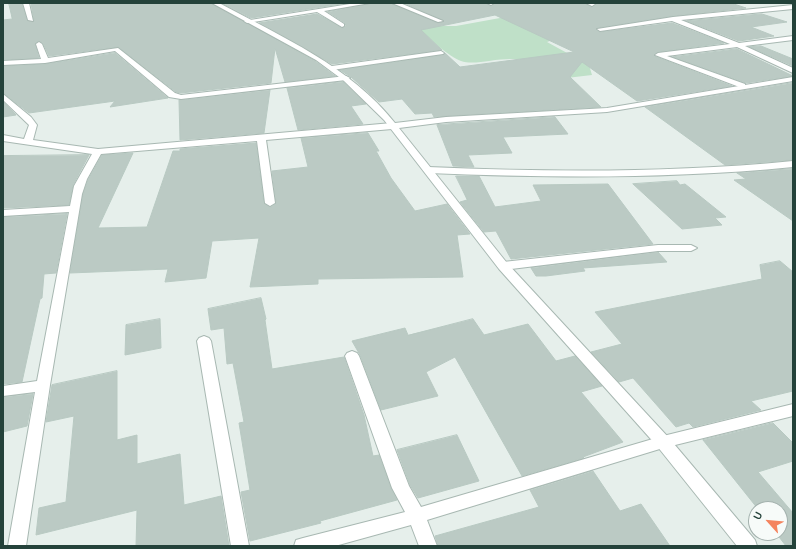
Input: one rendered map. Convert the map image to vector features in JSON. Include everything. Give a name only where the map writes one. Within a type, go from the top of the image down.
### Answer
[{"type":"street","points":[[26,3],[32,20]]},
{"type":"street","points":[[215,3],[332,68],[346,78],[387,118],[503,266],[663,442],[748,546]]},
{"type":"street","points":[[330,3],[336,8]]},
{"type":"street","points":[[247,20],[367,3]]},
{"type":"street","points":[[395,3],[440,21]]},
{"type":"street","points":[[600,29],[793,7]]},
{"type":"street","points":[[318,10],[342,26]]},
{"type":"street","points":[[673,20],[738,45],[793,70]]},
{"type":"street","points":[[742,86],[658,55],[793,38]]},
{"type":"street","points":[[39,44],[45,61]]},
{"type":"street","points":[[3,63],[45,61],[110,49],[119,50],[131,62],[172,95],[181,97],[346,78]]},
{"type":"street","points":[[332,68],[441,53]]},
{"type":"street","points":[[3,138],[98,152],[392,126],[440,119],[609,109],[742,86],[793,79]]},
{"type":"street","points":[[3,96],[33,125],[28,141]]},
{"type":"street","points":[[261,138],[270,203]]},
{"type":"street","points":[[17,546],[43,385],[75,209],[75,201],[85,172],[98,152]]},
{"type":"street","points":[[428,170],[551,175],[686,173],[793,164]]},
{"type":"street","points":[[3,213],[75,209]]},
{"type":"street","points":[[503,266],[658,248],[691,248]]},
{"type":"street","points":[[204,341],[240,546]]},
{"type":"street","points":[[352,356],[401,488],[416,515],[428,546]]},
{"type":"street","points":[[3,391],[43,385]]},
{"type":"street","points":[[303,546],[396,522],[663,442],[793,410]]},
{"type":"green space","points":[[522,14],[564,36],[547,42],[589,65],[592,75],[558,79],[540,67],[518,59],[464,62],[456,59],[445,51],[419,29],[432,26],[456,26]]},
{"type":"building","points":[[9,3],[22,3],[27,20],[33,22],[31,3],[211,3],[315,61],[335,76],[285,82],[275,48],[271,83],[181,93],[176,92],[118,47],[49,56],[43,43],[38,41],[35,44],[39,58],[3,60],[3,20],[12,19]]},
{"type":"building","points":[[222,3],[347,3],[251,18]]},
{"type":"building","points":[[371,3],[391,3],[438,23],[444,21],[404,3],[486,3],[490,6],[495,3],[585,3],[591,7],[596,5],[596,3],[731,3],[746,8],[673,16],[596,29],[600,32],[672,23],[724,43],[658,52],[654,56],[732,86],[637,101],[582,62],[570,77],[601,107],[434,117],[432,113],[415,114],[402,99],[379,102],[351,77],[340,70],[443,55],[445,53],[460,67],[574,52],[495,15],[421,30],[442,50],[332,64],[259,23],[317,14],[343,28],[346,26],[345,23],[328,12]]},
{"type":"building","points":[[762,14],[787,22],[751,27],[774,36],[739,41],[687,21]]},
{"type":"building","points":[[761,46],[793,59],[793,66],[750,47]]},
{"type":"building","points":[[737,49],[793,76],[746,83],[673,57]]},
{"type":"building","points":[[115,53],[168,98],[110,107],[115,101],[29,113],[3,93],[3,66],[45,64]]},
{"type":"building","points":[[343,82],[366,104],[351,106],[363,124],[298,130],[287,88]]},
{"type":"building","points":[[793,83],[793,160],[725,165],[645,107]]},
{"type":"building","points":[[270,90],[264,133],[180,140],[179,100]]},
{"type":"building","points":[[3,102],[16,115],[3,117]]},
{"type":"building","points":[[555,117],[568,134],[503,137],[512,153],[468,155],[474,167],[453,166],[437,125]]},
{"type":"building","points":[[368,133],[379,151],[376,151],[391,178],[415,211],[447,204],[470,234],[457,235],[463,277],[318,279],[318,284],[250,287],[259,238],[212,241],[206,278],[165,282],[168,269],[70,273],[83,194],[88,180],[102,155],[133,153],[98,228],[147,227],[173,151],[180,151],[180,149],[256,143],[264,203],[271,207],[276,203],[272,171],[308,167],[301,138]]},
{"type":"building","points":[[89,155],[73,185],[69,205],[3,208],[3,156]]},
{"type":"building","points":[[793,169],[793,221],[734,180],[746,179],[737,173]]},
{"type":"building","points":[[456,176],[479,176],[495,207],[541,201],[533,185],[608,184],[653,244],[511,259],[496,231],[484,232],[460,202],[467,200]]},
{"type":"building","points":[[677,181],[680,185],[685,184],[726,217],[715,218],[722,225],[682,229],[633,184]]},
{"type":"building","points":[[67,214],[56,273],[44,274],[42,298],[40,299],[22,382],[3,384],[3,217]]},
{"type":"building","points":[[658,252],[667,262],[583,268],[585,271],[546,276],[536,276],[531,268]]},
{"type":"building","points":[[780,261],[793,272],[793,391],[751,401],[761,410],[693,427],[689,423],[676,427],[633,378],[619,382],[591,352],[622,344],[595,312],[762,279],[760,265]]},
{"type":"building","points":[[261,298],[266,319],[272,369],[344,357],[364,415],[373,456],[379,455],[397,500],[320,521],[321,523],[250,541],[241,492],[250,490],[239,423],[244,422],[233,363],[227,364],[224,328],[211,330],[208,309]]},
{"type":"building","points":[[160,319],[161,348],[125,355],[126,325]]},
{"type":"building","points":[[473,319],[484,335],[528,324],[556,361],[575,356],[602,386],[581,392],[623,442],[583,457],[584,458],[522,476],[455,357],[426,372],[438,396],[381,410],[360,355],[352,341],[405,328],[408,335]]},
{"type":"building","points":[[117,371],[117,440],[137,435],[137,464],[180,454],[184,505],[221,496],[229,546],[136,546],[137,510],[36,535],[39,508],[66,502],[74,416],[46,422],[52,385]]},
{"type":"building","points":[[33,394],[27,426],[3,432],[3,397]]},
{"type":"building","points":[[773,423],[793,443],[793,461],[758,472],[783,501],[752,501],[703,440]]},
{"type":"building","points":[[457,435],[479,481],[418,498],[410,485],[397,450]]},
{"type":"building","points":[[593,471],[620,511],[641,504],[670,546],[438,546],[435,536],[539,507],[530,490]]},
{"type":"building","points":[[788,507],[793,513],[793,546],[786,546],[782,541],[788,541]]}]
